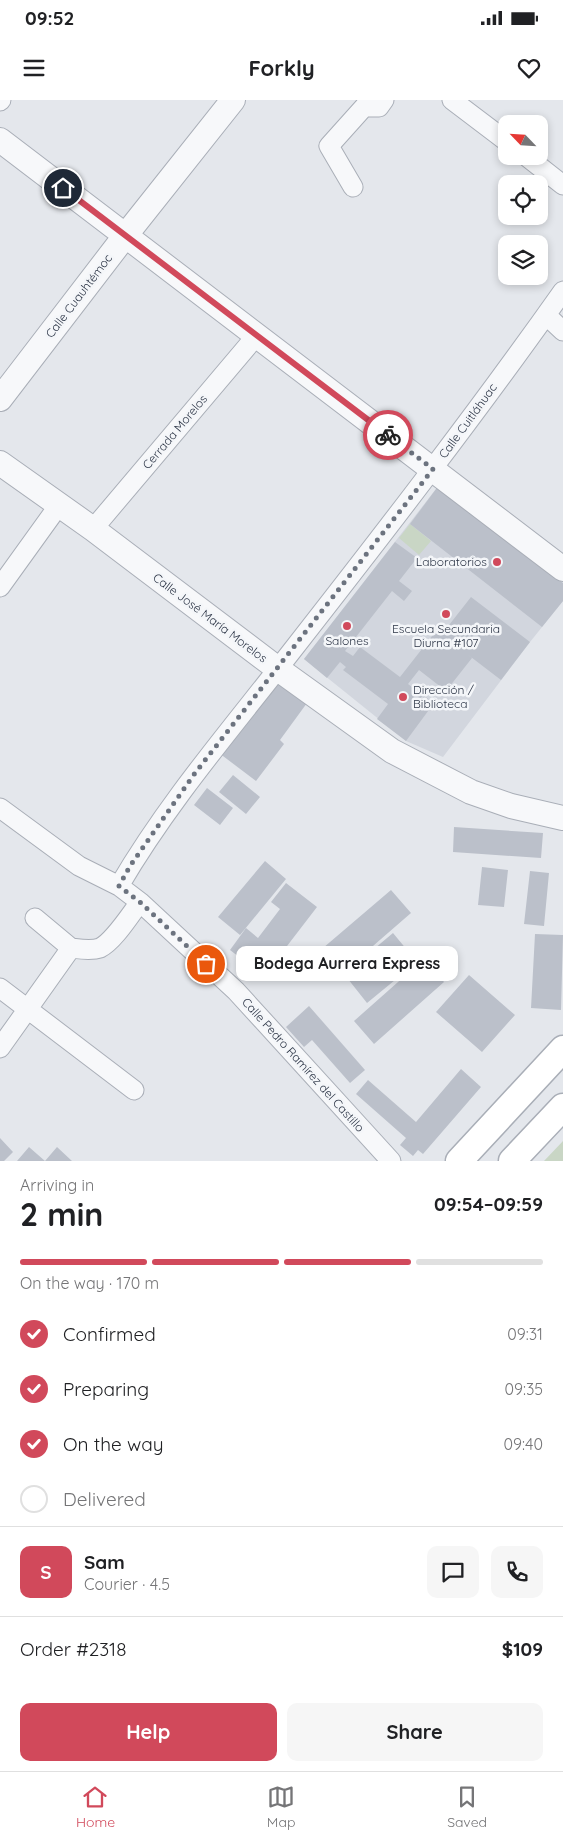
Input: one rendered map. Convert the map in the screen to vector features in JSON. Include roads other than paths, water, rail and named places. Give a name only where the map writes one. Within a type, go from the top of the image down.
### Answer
[{"type":"main road","points":[[459,1161],[563,1049]]},
{"type":"main road","points":[[512,1161],[563,1107]]},
{"type":"street","name":"Calle Cuauhtémoc","points":[[0,399],[125,236],[233,100]]},
{"type":"street","points":[[353,187],[329,146],[364,107],[379,107],[384,100]]},
{"type":"street","points":[[452,100],[498,136]]},
{"type":"street","points":[[0,140],[563,569]]},
{"type":"street","points":[[537,165],[563,185]]},
{"type":"street","name":"Calle Cuitláhuac","points":[[119,886],[130,866],[195,773],[433,469],[563,291]]},
{"type":"street","points":[[546,315],[563,331]]},
{"type":"street","name":"Cerrada Morelos","points":[[93,529],[257,335]]},
{"type":"street","name":"Calle José María Morelos","points":[[0,463],[93,529],[278,669],[392,750],[471,792],[511,806],[563,818]]},
{"type":"street","points":[[0,587],[59,505]]},
{"type":"street","name":"Calle Pedro Ramírez del Castillo","points":[[0,808],[79,866],[119,886],[140,902],[236,991],[391,1161]]},
{"type":"street","points":[[35,918],[71,948],[86,950],[100,948],[114,936],[140,902]]},
{"type":"street","points":[[0,1048],[71,948]]},
{"type":"street","points":[[0,988],[134,1090]]},
{"type":"place","name":"Laboratorios","points":[[497,562]]},
{"type":"place","name":"Escuela Secundaria Diurna #107","points":[[446,614]]},
{"type":"place","name":"Salones","points":[[347,626]]},
{"type":"place","name":"Dirección / Biblioteca","points":[[403,697]]},
{"type":"place","name":"Bodega Aurrera Express","points":[[206,964]]}]
